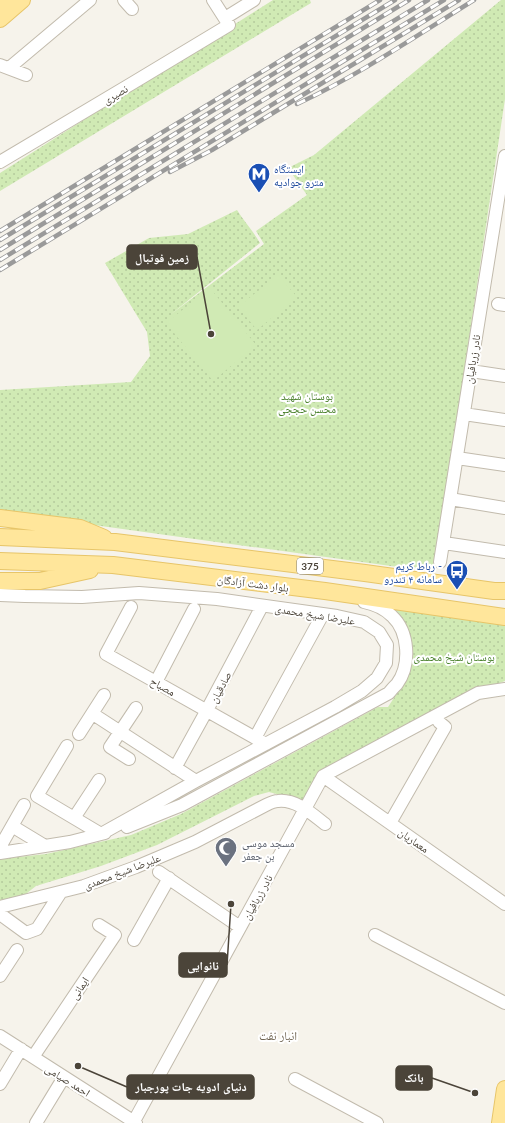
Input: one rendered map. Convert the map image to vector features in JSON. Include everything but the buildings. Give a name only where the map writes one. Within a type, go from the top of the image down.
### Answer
[{"type":"main road","points":[[0,3],[4,0]]},
{"type":"main road","points":[[0,19],[22,0]]},
{"type":"main road","points":[[0,518],[80,528],[115,542]]},
{"type":"main road","name":"375","points":[[0,537],[115,542],[365,573],[494,591],[505,591]]},
{"type":"main road","name":"بلوار دشت آزادگان","points":[[0,561],[113,565],[324,591],[505,617]]},
{"type":"main road","points":[[0,581],[40,580],[113,565]]},
{"type":"main road","points":[[501,1122],[505,1089]]},
{"type":"street","points":[[4,67],[90,0]]},
{"type":"street","points":[[213,0],[227,21]]},
{"type":"street","name":"نصیری","points":[[0,162],[131,84],[227,21],[254,0]]},
{"type":"street","points":[[4,67],[26,75]]},
{"type":"street","name":"نادر زربافیان","points":[[440,562],[505,156]]},
{"type":"street","points":[[471,371],[505,376]]},
{"type":"street","points":[[464,414],[505,420]]},
{"type":"street","points":[[457,458],[505,465]]},
{"type":"street","points":[[450,499],[505,508]]},
{"type":"street","points":[[444,543],[505,552]]},
{"type":"street","name":"علیرضا شیخ محمدی","points":[[0,853],[70,842],[119,830],[182,805],[388,693],[398,683],[404,668],[406,651],[403,634],[399,624],[392,616],[375,604],[324,591]]},
{"type":"street","name":"علیرضا شیخ محمدی","points":[[0,595],[82,597],[139,593],[217,599],[337,616],[364,622],[380,632],[387,644],[386,663],[377,678],[362,691],[335,707],[260,741],[196,781],[101,834]]},
{"type":"street","name":"صادقیان","points":[[175,768],[208,710],[262,606]]},
{"type":"street","name":"مصباح","points":[[131,607],[106,654],[208,710],[260,741]]},
{"type":"street","points":[[156,682],[194,609]]},
{"type":"street","points":[[260,741],[323,614]]},
{"type":"street","points":[[323,776],[478,693],[505,689]]},
{"type":"street","points":[[79,734],[104,695]]},
{"type":"street","points":[[129,759],[110,747],[136,708]]},
{"type":"street","points":[[93,714],[196,781]]},
{"type":"street","points":[[390,822],[442,724]]},
{"type":"street","points":[[67,746],[37,796],[101,834]]},
{"type":"street","name":"نادر زربافیان","points":[[134,1122],[323,776]]},
{"type":"street","name":"معماریان","points":[[323,776],[505,904]]},
{"type":"street","points":[[74,818],[99,780]]},
{"type":"street","name":"علیرضا شیخ محمدی","points":[[0,907],[84,886],[136,867],[195,842],[260,807],[278,800],[289,802],[305,809],[325,824]]},
{"type":"street","points":[[0,847],[24,805]]},
{"type":"street","points":[[12,826],[46,846]]},
{"type":"street","points":[[134,940],[164,875],[240,927]]},
{"type":"street","points":[[0,914],[26,933],[37,929],[61,892]]},
{"type":"street","name":"ایمانی","points":[[33,1057],[115,935],[99,925]]},
{"type":"street","points":[[375,935],[505,1003]]},
{"type":"street","points":[[0,976],[17,950]]},
{"type":"street","name":"احمد صیامی","points":[[0,1036],[134,1122]]},
{"type":"street","points":[[0,1084],[21,1049]]},
{"type":"street","points":[[36,1123],[64,1077]]},
{"type":"street","points":[[295,1079],[377,1123]]},
{"type":"green space","points":[[273,0],[310,0],[311,3],[0,191],[0,173]]},
{"type":"green space","name":"بوستان شهید محسن حججی","points":[[501,0],[505,0],[505,99],[434,572],[0,512],[0,390],[131,382],[150,356],[147,332],[105,263],[149,238],[188,234],[237,210],[260,243],[170,315],[264,244],[256,231],[307,195],[288,168],[314,155]]},
{"type":"green space","points":[[278,275],[297,297],[257,330],[238,307]]},
{"type":"green space","points":[[210,288],[256,345],[213,381],[166,323]]},
{"type":"green space","name":"بوستان شیخ محمدی","points":[[394,607],[505,620],[505,681],[477,691],[320,771],[303,801],[269,792],[254,796],[157,845],[101,866],[36,886],[22,897],[0,902],[0,859],[46,854],[131,835],[181,814],[378,707],[388,707],[407,678],[412,653],[403,622]]},
{"type":"railway","points":[[0,231],[380,0]]},
{"type":"railway","points":[[0,240],[395,0]]},
{"type":"railway","points":[[0,250],[409,0]]},
{"type":"railway","points":[[0,260],[428,0]]},
{"type":"railway","points":[[0,270],[444,0]]},
{"type":"railway","points":[[170,172],[212,150],[459,0]]},
{"type":"railway","points":[[297,104],[343,81],[474,0]]},
{"type":"place","name":"ایستگاه مترو جوادیه","points":[[259,194]]},
{"type":"place","name":"زمین فوتبال","points":[[211,334]]},
{"type":"place","name":"رباط کریم - سامانه ۴ تندرو","points":[[457,590]]},
{"type":"place","name":"مسجد موسی بن جعفر","points":[[226,868]]},
{"type":"place","name":"نانوایی","points":[[231,904]]},
{"type":"place","name":"دنیای ادویه جات پورجبار","points":[[78,1066]]},
{"type":"place","name":"بانک","points":[[475,1093]]},
{"type":"district","name":"انبار نفت","points":[[278,1035]]}]
